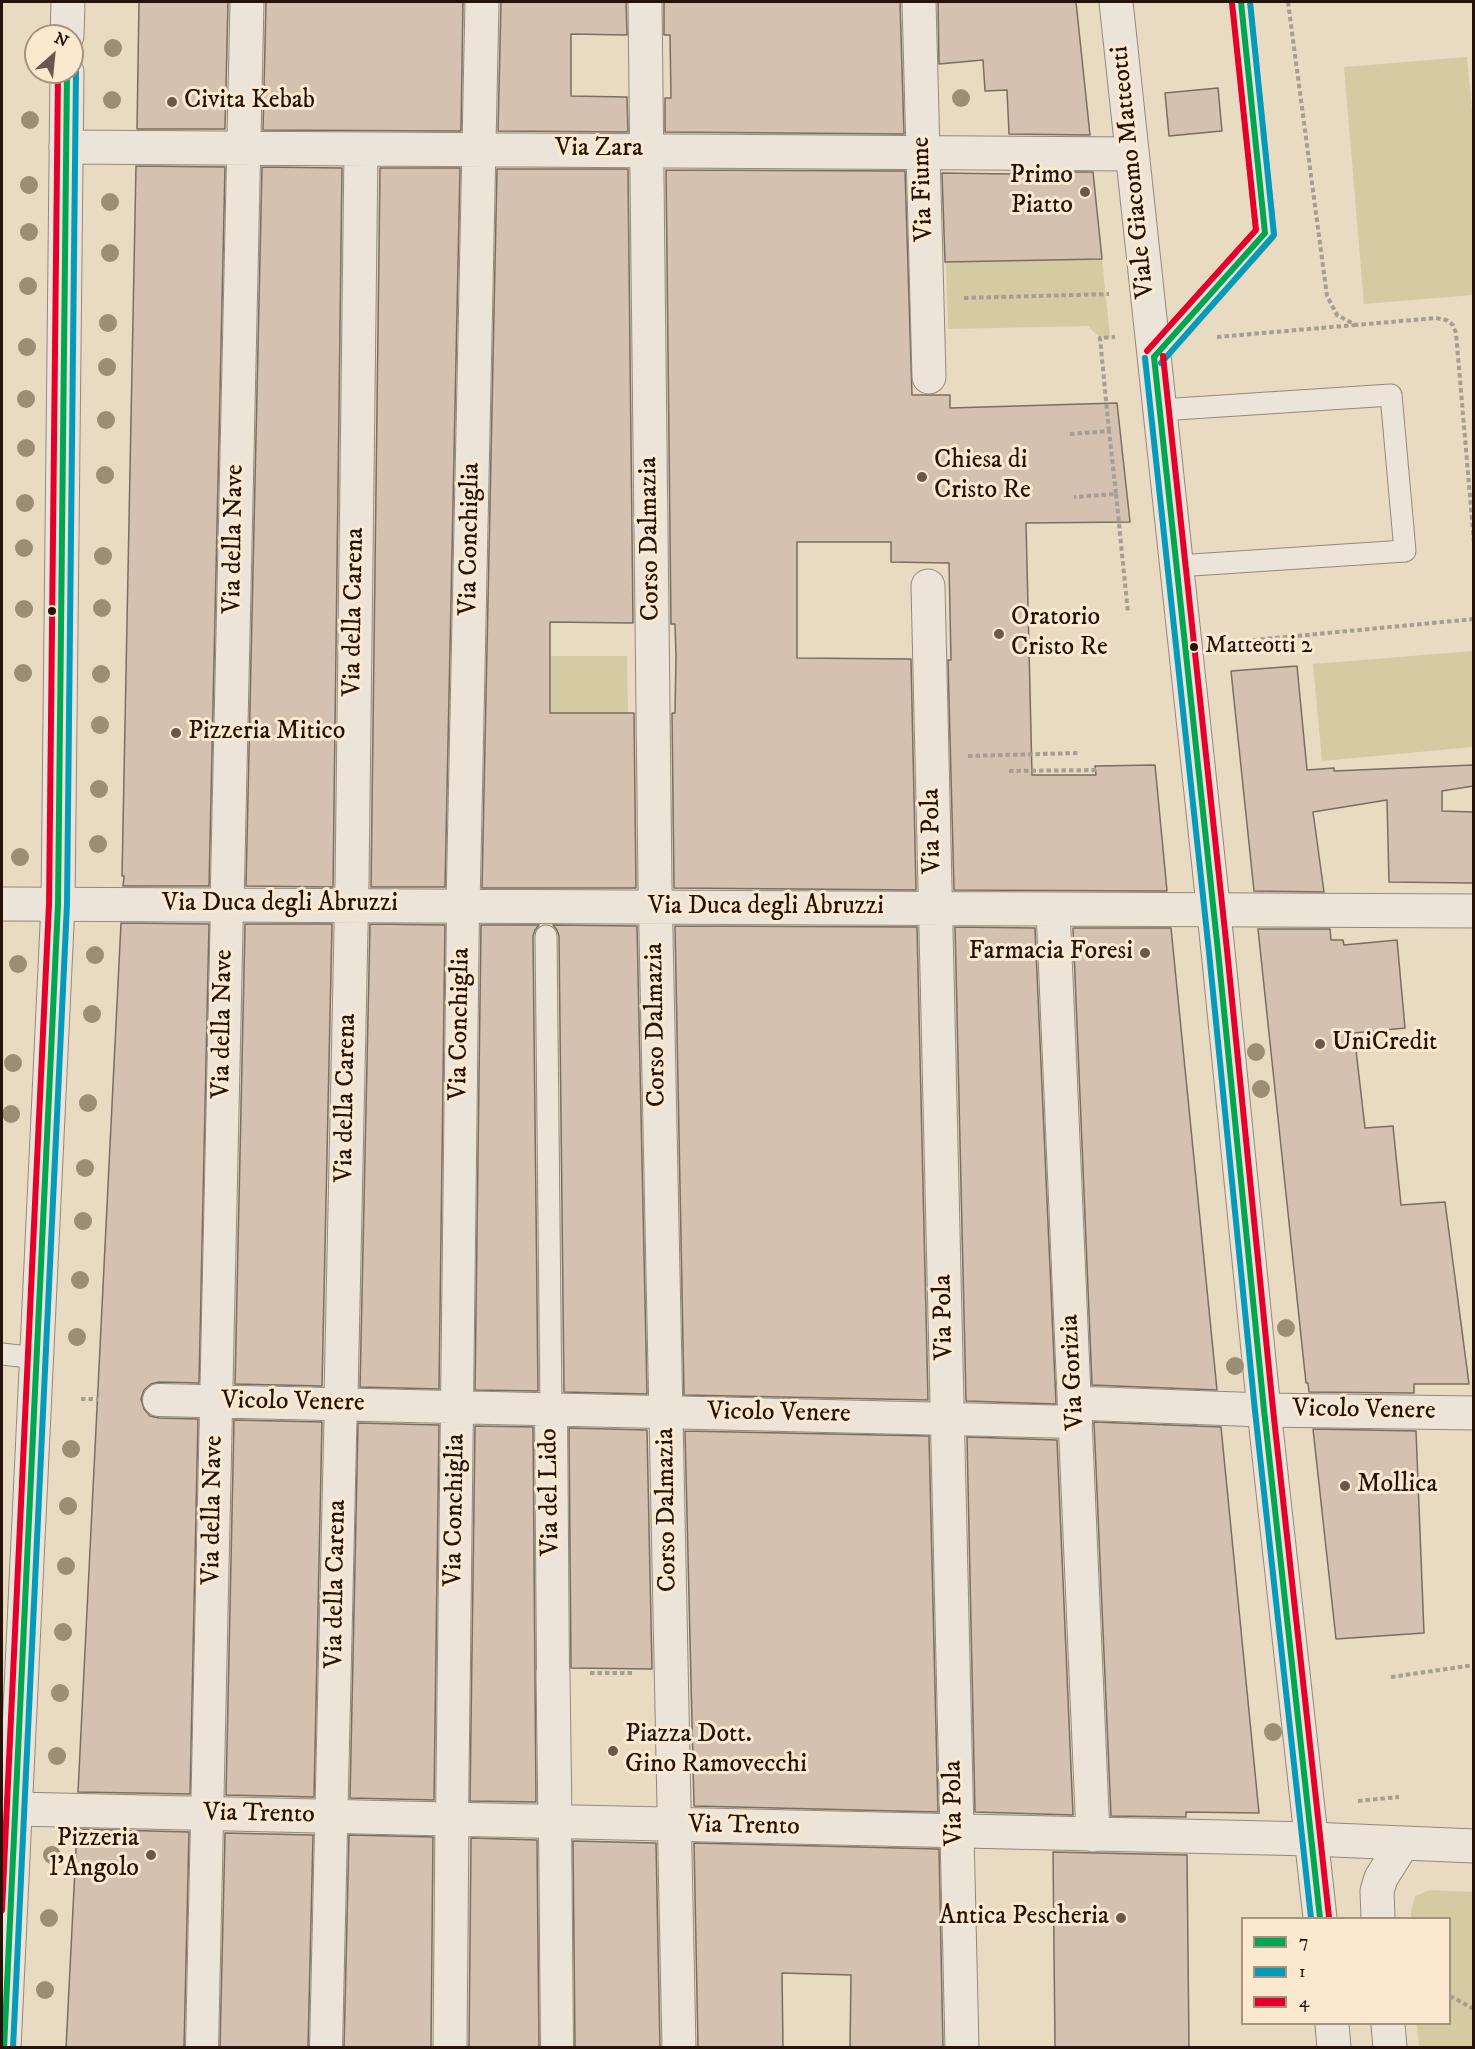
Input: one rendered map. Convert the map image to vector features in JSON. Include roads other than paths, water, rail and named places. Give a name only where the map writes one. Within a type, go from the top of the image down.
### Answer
[{"type":"street","points":[[67,24],[68,2]]},
{"type":"street","name":"Via della Nave","points":[[202,2048],[246,2]]},
{"type":"street","name":"Via Conchiglia","points":[[450,2048],[462,906],[482,2]]},
{"type":"street","name":"Corso Dalmazia","points":[[645,2],[655,907],[680,2048]]},
{"type":"street","name":"Via Fiume","points":[[919,2],[929,377]]},
{"type":"street","name":"Viale Giacomo Matteotti","points":[[1116,2],[1214,909],[1264,1410],[1320,1917]]},
{"type":"street","points":[[4,2048],[58,904],[67,84]]},
{"type":"street","name":"Via Zara","points":[[66,147],[1132,154]]},
{"type":"street","name":"Via della Carena","points":[[326,2048],[351,906],[361,149]]},
{"type":"street","name":"Via Pola","points":[[928,586],[962,2048]]},
{"type":"street","name":"Via Duca degli Abruzzi","points":[[2,904],[1473,911]]},
{"type":"street","name":"Via Gorizia","points":[[1053,909],[1093,1835]]},
{"type":"street","name":"Vicolo Venere","points":[[159,1400],[341,1401],[457,1407],[947,1419],[1076,1412],[1264,1410],[1473,1413]]},
{"type":"street","name":"Via del Lido","points":[[551,1409],[557,2048]]},
{"type":"street","name":"Via Trento","points":[[15,1809],[1311,1839],[1473,1846]]},
{"type":"street","points":[[1378,1917],[1377,1891],[1381,1878],[1402,1843]]},
{"type":"street","points":[[1332,2025],[1334,2048]]},
{"type":"street","points":[[1388,2025],[1390,2048]]},
{"type":"lane","points":[[1154,357],[1265,233],[1241,2]]},
{"type":"lane","points":[[1160,410],[1391,395],[1404,551],[1177,566]]},
{"type":"lane","name":"Via del Lido","points":[[546,936],[551,1409]]},
{"type":"lane","points":[[2,1354],[37,1358]]},
{"type":"place","name":"Civita Kebab","points":[[172,102]]},
{"type":"place","name":"Primo Piatto","points":[[1085,192]]},
{"type":"place","name":"Chiesa di Cristo Re","points":[[922,477]]},
{"type":"place","name":"Oratorio Cristo Re","points":[[999,634]]},
{"type":"place","name":"Matteotti 2","points":[[1194,647]]},
{"type":"place","name":"Pizzeria Mitico","points":[[176,733]]},
{"type":"place","name":"Farmacia Foresi","points":[[1145,953]]},
{"type":"place","name":"UniCredit","points":[[1320,1044]]},
{"type":"place","name":"Mollica","points":[[1345,1486]]},
{"type":"place","name":"Piazza Dott. Gino Ramovecchi","points":[[613,1751]]},
{"type":"place","name":"Pizzeria l'Angolo","points":[[151,1855]]},
{"type":"place","name":"Antica Pescheria","points":[[1121,1918]]}]
